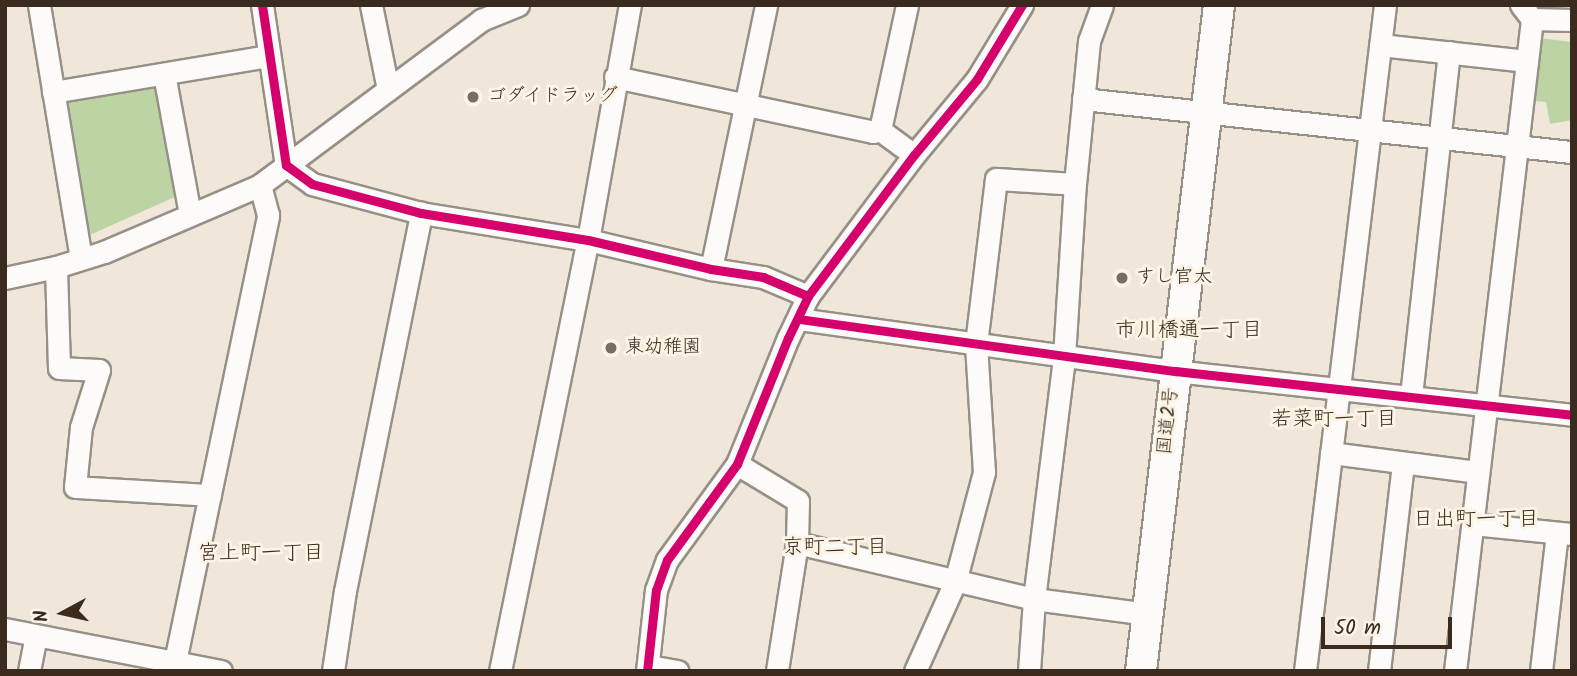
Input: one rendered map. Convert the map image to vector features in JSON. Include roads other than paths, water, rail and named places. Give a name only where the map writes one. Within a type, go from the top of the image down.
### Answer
[{"type":"highway","name":"国道2号","points":[[1141,671],[1219,5]]},
{"type":"street","points":[[39,5],[81,259]]},
{"type":"street","points":[[262,5],[286,165],[312,184],[421,213],[588,240],[711,269],[763,277],[808,296]]},
{"type":"street","points":[[372,5],[388,89]]},
{"type":"street","points":[[5,278],[81,259],[260,185],[388,89],[480,13],[518,5]]},
{"type":"street","points":[[500,671],[588,240],[630,5]]},
{"type":"street","points":[[711,269],[743,103],[766,5]]},
{"type":"street","points":[[880,130],[907,5]]},
{"type":"street","points":[[677,671],[648,668],[656,590],[667,560],[737,464],[808,296],[914,155],[977,79],[1022,5]]},
{"type":"street","points":[[1029,671],[1034,599],[1064,357],[1075,184],[1089,41],[1102,5]]},
{"type":"street","points":[[1305,671],[1385,5]]},
{"type":"street","points":[[1455,671],[1527,61],[1527,12],[1572,20]]},
{"type":"street","points":[[1380,45],[1527,61]]},
{"type":"street","points":[[1411,396],[1449,52]]},
{"type":"street","points":[[53,92],[269,56]]},
{"type":"street","points":[[164,74],[190,214]]},
{"type":"street","points":[[615,77],[873,132],[880,130]]},
{"type":"street","points":[[1083,99],[1572,152]]},
{"type":"street","points":[[880,130],[914,155]]},
{"type":"street","points":[[915,671],[955,582],[984,472],[976,344],[996,179],[1075,184]]},
{"type":"street","points":[[174,666],[268,215],[260,185]]},
{"type":"street","points":[[332,671],[345,591],[421,213]]},
{"type":"street","points":[[56,267],[58,368],[99,370],[81,427],[75,487],[210,495]]},
{"type":"street","points":[[799,319],[1175,371],[1572,415]]},
{"type":"street","points":[[1331,453],[1478,472]]},
{"type":"street","points":[[1379,671],[1403,463]]},
{"type":"street","points":[[737,464],[798,500],[797,543],[776,671]]},
{"type":"street","points":[[1473,524],[1568,532],[1541,671]]},
{"type":"street","points":[[797,543],[1034,599],[1148,614]]},
{"type":"street","points":[[5,629],[174,666],[221,671]]},
{"type":"street","points":[[29,671],[36,636]]},
{"type":"place","name":"ゴダイドラッグ","points":[[473,97]]},
{"type":"place","name":"すし官太","points":[[1122,278]]},
{"type":"place","name":"東幼稚園","points":[[611,348]]},
{"type":"district","name":"市川橋通一丁目","points":[[1189,331]]},
{"type":"district","name":"若菜町一丁目","points":[[1334,420]]},
{"type":"district","name":"日出町一丁目","points":[[1476,520]]},
{"type":"district","name":"京町二丁目","points":[[835,548]]},
{"type":"district","name":"宮上町一丁目","points":[[261,554]]}]
